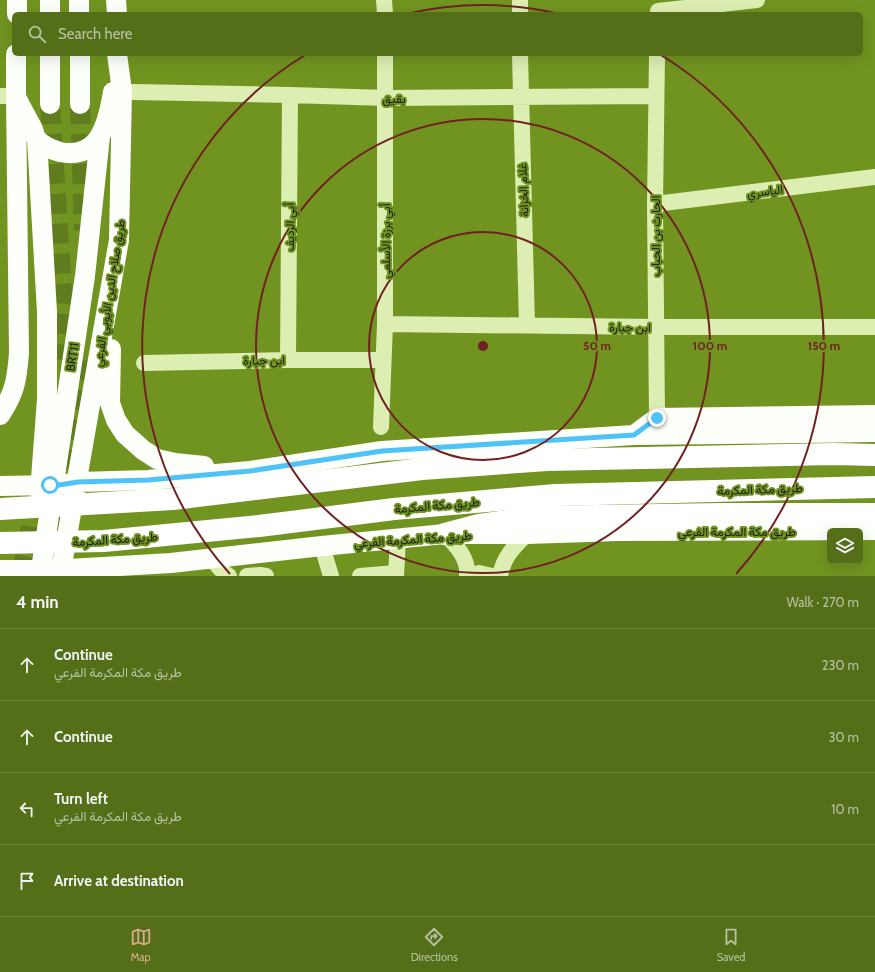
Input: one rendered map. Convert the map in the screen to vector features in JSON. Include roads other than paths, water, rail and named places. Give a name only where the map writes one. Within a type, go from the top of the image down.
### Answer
[{"type":"highway","points":[[0,509],[173,499],[422,469],[547,460],[834,454],[875,455]]},
{"type":"highway","name":"طريق مكة المكرمة","points":[[0,543],[104,541],[259,526],[394,509],[555,495],[875,487]]},
{"type":"highway","points":[[445,534],[479,524],[537,517],[722,514],[875,514]]},
{"type":"main road","points":[[17,0],[17,12]]},
{"type":"main road","points":[[50,0],[50,12]]},
{"type":"main road","points":[[79,0],[80,12]]},
{"type":"main road","points":[[116,0],[117,12]]},
{"type":"main road","points":[[0,415],[12,396],[17,378],[19,329],[8,96],[16,56]]},
{"type":"main road","points":[[50,56],[50,104]]},
{"type":"main road","points":[[80,56],[80,104]]},
{"type":"main road","points":[[8,96],[33,128],[37,139],[48,148],[66,153],[79,153],[87,149],[100,137],[108,118],[118,57]]},
{"type":"main road","name":"طريق صلاح الدين الأيوبي الفرعي","points":[[60,573],[78,482],[116,264],[121,222],[122,90],[118,57]]},
{"type":"main road","name":"BRT11","points":[[37,573],[47,486],[86,276],[100,137]]},
{"type":"main road","name":"BRT11","points":[[37,139],[47,312],[47,486]]},
{"type":"main road","points":[[116,264],[111,338],[110,403],[116,420],[125,434],[143,450],[157,459],[175,463],[250,471]]},
{"type":"main road","points":[[634,435],[657,418],[875,415]]},
{"type":"main road","points":[[0,486],[47,486],[78,482],[148,480],[250,471],[382,451],[634,435],[875,432]]},
{"type":"main road","name":"طريق صلاح الدين الأيوبي الفرعي","points":[[4,572],[42,528],[78,482]]},
{"type":"main road","name":"طريق مكة المكرمة الفرعي","points":[[4,572],[60,573],[171,563],[445,534],[527,534],[618,531],[875,530]]},
{"type":"main road","points":[[137,576],[171,563]]},
{"type":"street","points":[[384,0],[385,12]]},
{"type":"street","points":[[520,0],[520,12]]},
{"type":"street","points":[[658,8],[757,0]]},
{"type":"street","name":"أبي برزة الأسلمي","points":[[381,428],[385,324],[385,56]]},
{"type":"street","name":"غلام الخزانة","points":[[520,56],[527,325]]},
{"type":"street","name":"الحارث بن الحباب","points":[[657,56],[655,204],[657,418]]},
{"type":"street","name":"بقيق","points":[[133,92],[386,98],[656,96]]},
{"type":"street","name":"أبي الرديف","points":[[288,360],[290,95]]},
{"type":"street","name":"الياسري","points":[[655,204],[875,177]]},
{"type":"street","name":"ابن جبارة","points":[[385,324],[656,327],[875,327]]},
{"type":"street","name":"ابن جبارة","points":[[144,363],[383,360]]},
{"type":"street","points":[[445,534],[454,543],[463,556],[467,565],[468,576],[478,573],[492,576]]},
{"type":"street","points":[[500,576],[506,556],[527,534]]},
{"type":"street","points":[[360,576],[396,574],[398,539]]},
{"type":"street","points":[[322,546],[331,576]]},
{"type":"street","points":[[211,558],[223,572],[229,576]]},
{"type":"street","points":[[247,576],[266,576]]},
{"type":"tunnel","points":[[50,104],[62,291],[54,359]]},
{"type":"tunnel","points":[[80,104],[84,230]]},
{"type":"tunnel","points":[[53,558],[78,395],[80,360]]},
{"type":"tunnel","points":[[22,576],[37,492]]}]
